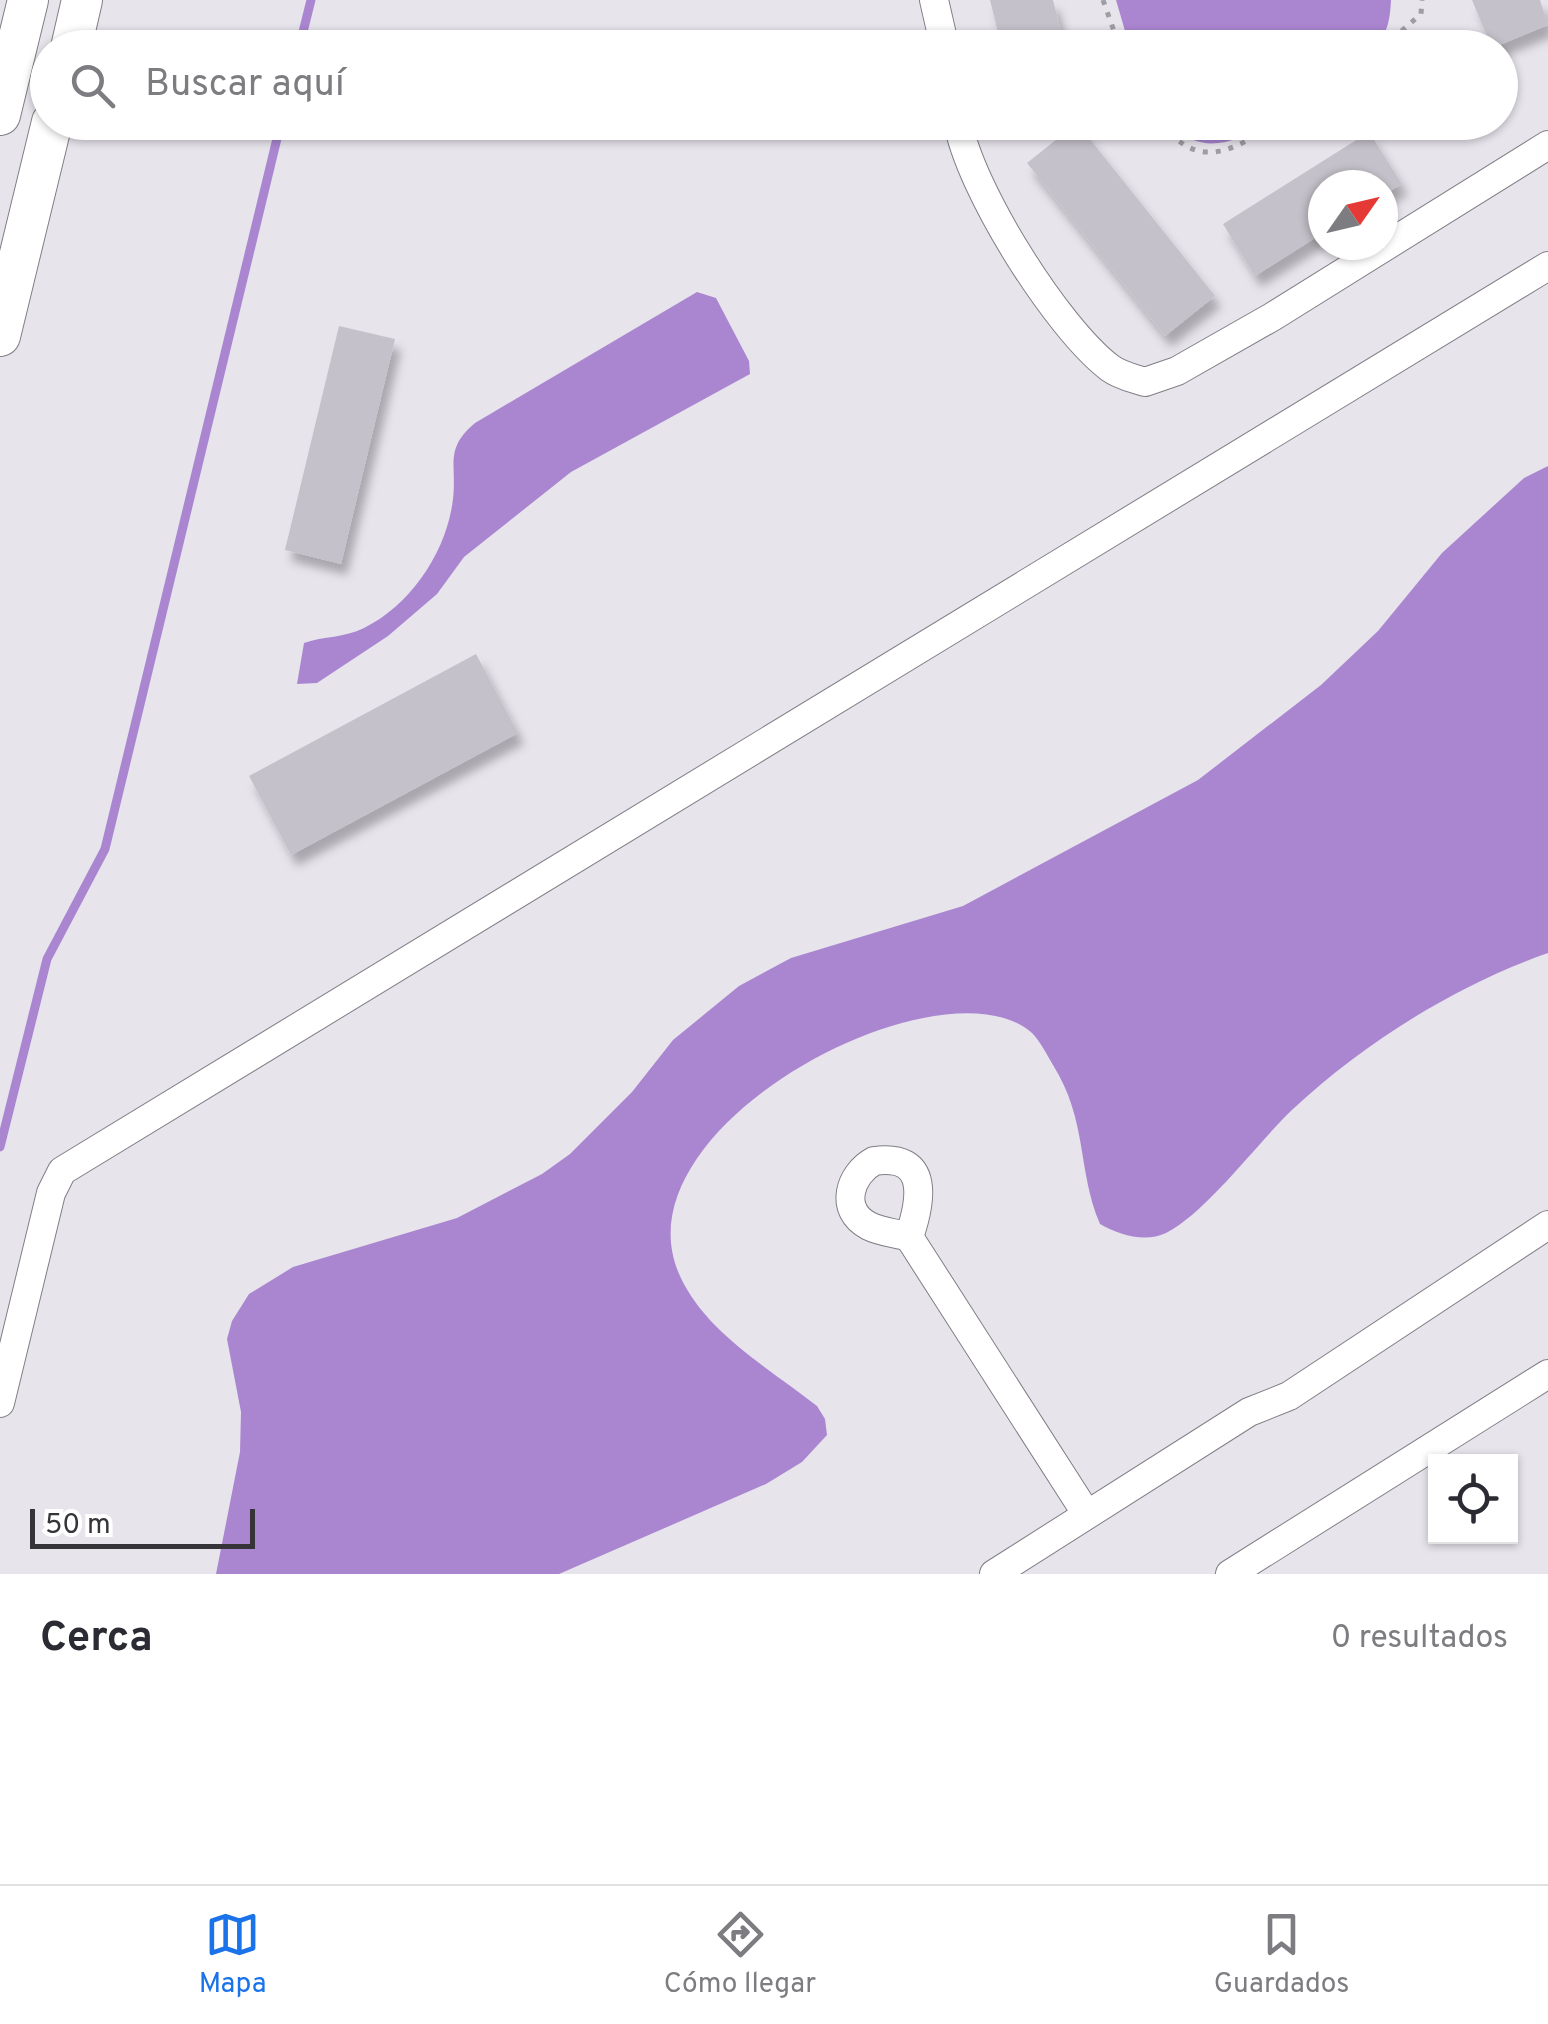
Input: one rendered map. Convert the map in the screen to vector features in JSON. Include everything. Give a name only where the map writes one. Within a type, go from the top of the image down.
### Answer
[{"type":"main road","points":[[0,115],[28,0]]},
{"type":"main road","points":[[75,30],[82,0]]},
{"type":"main road","points":[[0,336],[48,140]]},
{"type":"street","points":[[934,0],[941,30]]},
{"type":"street","points":[[961,140],[990,211],[1050,298],[1106,365],[1145,382],[1177,371],[1272,317],[1548,146]]},
{"type":"street","points":[[0,1403],[51,1193],[62,1172],[1548,266]]},
{"type":"street","points":[[994,1574],[1250,1412],[1289,1396],[1548,1225]]},
{"type":"street","points":[[909,1236],[1086,1513]]},
{"type":"street","points":[[1230,1574],[1548,1374]]},
{"type":"path","points":[[1103,0],[1114,30]]},
{"type":"path","points":[[1403,30],[1421,14],[1422,0]]},
{"type":"path","points":[[1175,140],[1197,152],[1223,152],[1251,140]]},
{"type":"shaded area","points":[[1116,0],[1391,0],[1386,30],[1125,30]]},
{"type":"shaded area","points":[[1193,140],[1232,140],[1217,143]]},
{"type":"shaded area","points":[[697,292],[716,298],[749,361],[750,374],[571,472],[464,557],[437,594],[388,636],[317,683],[297,684],[304,643],[364,628],[397,605],[424,574],[449,519],[455,449],[465,432]]},
{"type":"shaded area","points":[[1548,466],[1548,953],[1446,999],[1350,1061],[1293,1109],[1198,1209],[1166,1233],[1150,1237],[1124,1234],[1100,1224],[1072,1106],[1053,1065],[1032,1033],[988,1015],[930,1017],[863,1036],[797,1069],[738,1113],[693,1164],[672,1220],[680,1276],[691,1296],[722,1332],[817,1406],[825,1419],[827,1435],[802,1462],[766,1484],[559,1574],[216,1574],[240,1452],[241,1412],[227,1339],[232,1321],[249,1294],[293,1267],[457,1218],[542,1174],[570,1154],[632,1092],[673,1040],[739,986],[791,958],[963,906],[1198,780],[1321,685],[1378,631],[1442,553],[1524,478]]},
{"type":"building","points":[[990,0],[1053,0],[1060,30],[998,30]]},
{"type":"building","points":[[1472,0],[1540,0],[1548,25],[1518,37],[1518,30],[1484,30]]},
{"type":"building","points":[[1056,140],[1091,140],[1215,296],[1165,336],[1027,163]]},
{"type":"building","points":[[1356,140],[1374,140],[1393,170],[1309,170]]},
{"type":"building","points":[[1308,170],[1308,242],[1255,276],[1223,224]]},
{"type":"building","points":[[339,326],[395,339],[341,564],[285,550]]},
{"type":"building","points":[[476,654],[518,733],[291,855],[249,776]]},
{"type":"waterway","points":[[304,30],[311,0]]},
{"type":"waterway","points":[[0,1147],[47,959],[105,849],[277,140]]}]
